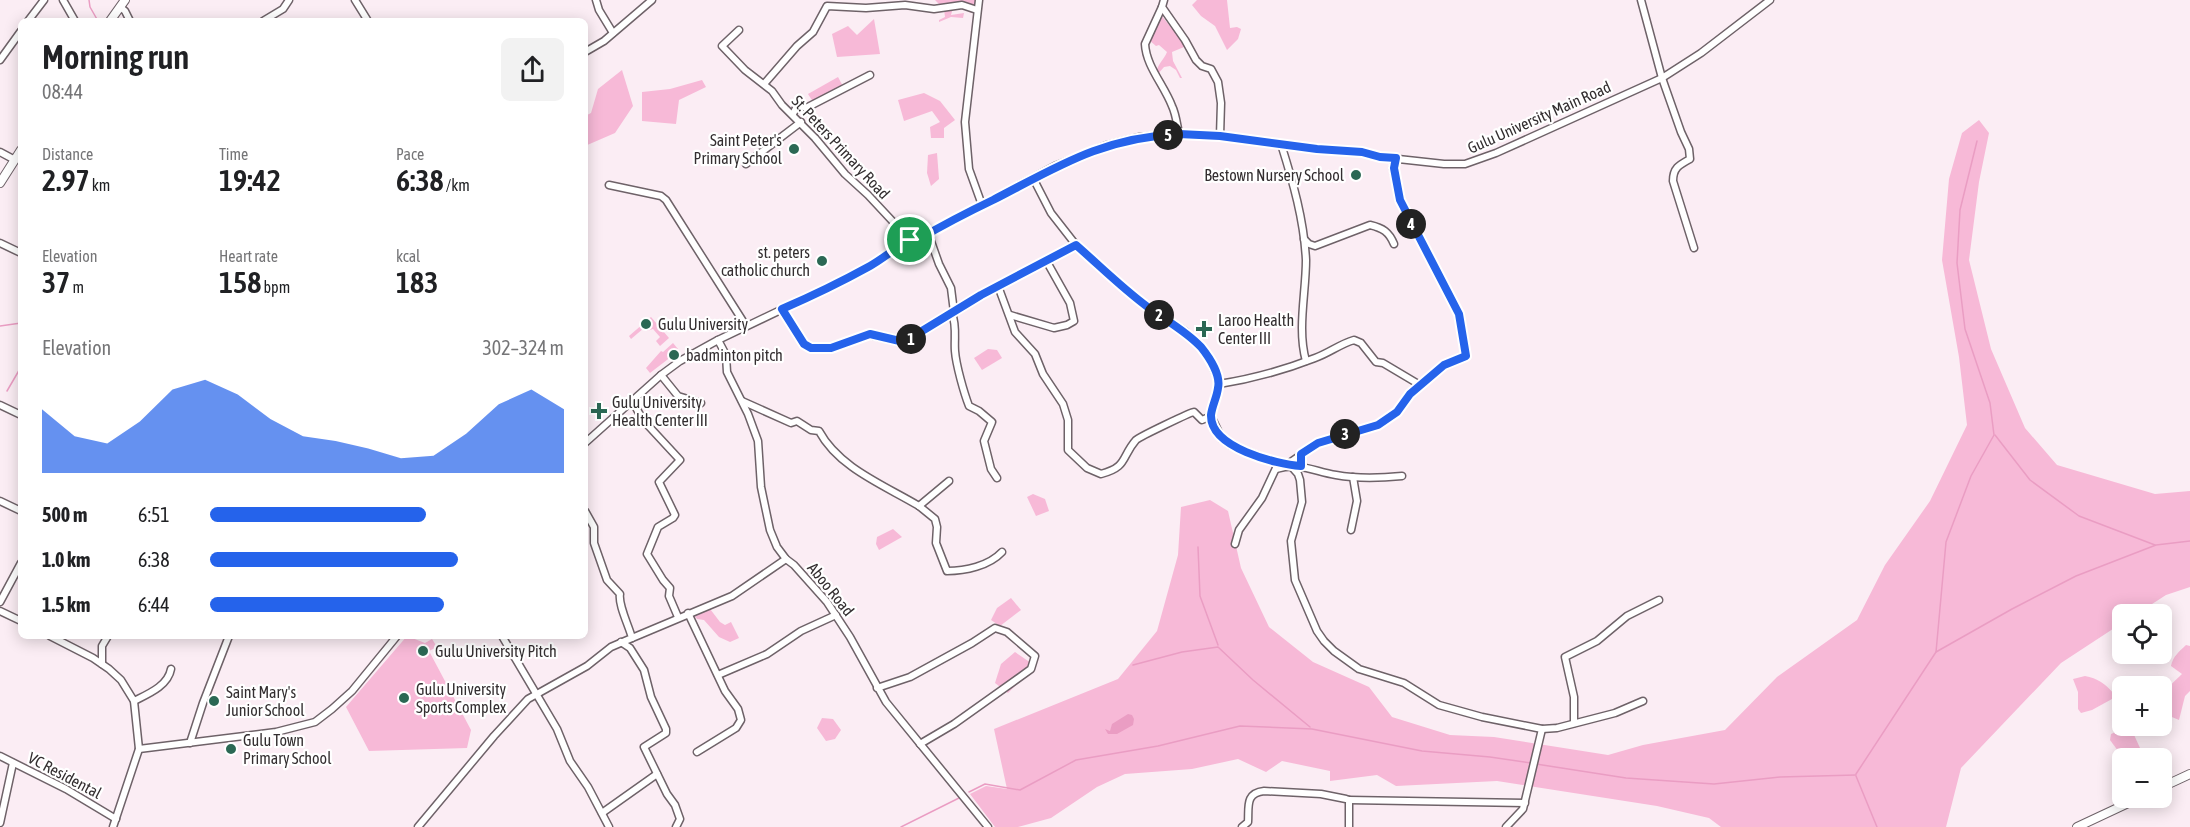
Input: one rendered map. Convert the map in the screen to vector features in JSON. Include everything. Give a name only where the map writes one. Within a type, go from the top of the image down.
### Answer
[{"type":"main road","points":[[112,18],[122,3]]},
{"type":"main road","points":[[0,183],[18,155]]},
{"type":"main road","points":[[2172,783],[2187,777]]},
{"type":"main road","points":[[2077,827],[2118,808]]},
{"type":"street","points":[[30,18],[44,0]]},
{"type":"street","points":[[63,0],[73,18]]},
{"type":"street","points":[[268,18],[283,9],[289,0]]},
{"type":"street","points":[[355,0],[366,18]]},
{"type":"street","points":[[596,0],[599,10],[613,33]]},
{"type":"street","points":[[588,50],[652,0]]},
{"type":"street","points":[[979,0],[965,122],[969,168],[982,205]]},
{"type":"street","points":[[1641,0],[1662,78],[1690,153],[1690,159],[1678,165],[1673,181],[1695,248]]},
{"type":"street","name":"Gulu University Main Road","points":[[588,440],[627,404],[680,361],[872,265],[910,240],[919,239],[1055,166],[1107,145],[1139,137],[1179,134],[1220,136],[1457,165],[1473,162],[1662,78],[1770,0]]},
{"type":"street","points":[[122,3],[129,18]]},
{"type":"street","points":[[764,84],[797,46],[813,32],[825,7],[834,5],[866,8],[915,3],[934,9],[962,5],[977,10]]},
{"type":"street","points":[[1163,4],[1145,44],[1145,49],[1173,108],[1179,134]]},
{"type":"street","points":[[1163,4],[1196,60],[1202,66],[1211,69],[1218,81],[1221,103],[1220,136]]},
{"type":"street","name":"St. Peters Primary Road","points":[[739,30],[722,46],[779,99],[845,174],[910,240]]},
{"type":"street","points":[[0,60],[18,35]]},
{"type":"street","points":[[793,114],[798,104],[807,108],[870,75]]},
{"type":"street","points":[[746,164],[801,122]]},
{"type":"street","points":[[1281,144],[1294,185],[1304,239],[1306,261],[1302,338],[1306,361]]},
{"type":"street","points":[[0,152],[15,160]]},
{"type":"street","points":[[1289,465],[1318,443],[1378,425],[1397,412],[1410,394],[1444,365],[1459,360],[1467,354],[1459,314],[1400,200],[1394,168],[1396,158]]},
{"type":"street","points":[[1033,178],[1051,213],[1076,245],[1133,296],[1186,332],[1201,348],[1219,384],[1211,416],[1219,434],[1226,442],[1278,466],[1301,466],[1353,477],[1402,476]]},
{"type":"street","points":[[609,185],[661,196],[666,200],[746,326]]},
{"type":"street","points":[[1304,239],[1315,246],[1370,225],[1377,226],[1390,234],[1394,244]]},
{"type":"street","points":[[928,233],[939,264],[951,288],[955,321],[955,354],[965,397],[969,406],[992,422],[984,441],[991,469],[998,478]]},
{"type":"street","points":[[0,243],[18,252]]},
{"type":"street","points":[[782,309],[804,344],[816,349],[831,348],[870,334],[904,342],[998,286],[1076,245]]},
{"type":"street","points":[[1010,315],[1054,328],[1074,321],[1070,303],[1047,262]]},
{"type":"street","points":[[998,286],[1015,332],[1035,354],[1043,374],[1063,404],[1068,420],[1068,450],[1087,468],[1102,474],[1120,466],[1137,439],[1188,412],[1194,412],[1202,420],[1211,416]]},
{"type":"street","name":"Aboo Road","points":[[718,340],[726,356],[727,372],[758,441],[761,487],[770,530],[777,547],[836,615],[886,702],[988,827]]},
{"type":"street","points":[[1219,384],[1270,374],[1322,356],[1336,347],[1357,341],[1376,362],[1383,363],[1420,385]]},
{"type":"street","points":[[661,375],[678,396],[701,403]]},
{"type":"street","points":[[742,401],[791,423],[797,420],[811,430],[819,431],[827,444],[846,463],[919,506],[935,519],[936,543],[947,571],[969,569],[988,562],[1002,552]]},
{"type":"street","points":[[627,404],[634,406],[643,420],[680,460],[659,482],[675,515],[658,527],[647,554],[670,588],[669,596],[678,617]]},
{"type":"street","points":[[0,405],[18,414]]},
{"type":"street","points":[[1301,454],[1301,466]]},
{"type":"street","points":[[1289,465],[1300,480],[1302,495],[1300,512],[1291,542],[1295,580],[1324,641],[1359,669],[1404,683],[1439,705],[1482,717],[1542,729],[1615,713],[1642,701]]},
{"type":"street","points":[[1235,544],[1239,530],[1262,498],[1278,466]]},
{"type":"street","points":[[1351,530],[1357,501],[1353,477]]},
{"type":"street","points":[[919,506],[949,481]]},
{"type":"street","points":[[0,501],[18,510]]},
{"type":"street","points":[[588,517],[594,527],[594,543],[607,580],[620,594],[620,606],[626,614],[632,638]]},
{"type":"street","points":[[418,827],[494,736],[535,693],[587,666],[621,642],[732,596],[786,559]]},
{"type":"street","points":[[0,602],[18,569]]},
{"type":"street","points":[[1574,723],[1574,697],[1565,657],[1597,641],[1627,616],[1659,600]]},
{"type":"street","points":[[0,611],[18,620]]},
{"type":"street","points":[[688,613],[718,675],[738,708],[740,723],[736,728],[697,752]]},
{"type":"street","points":[[718,675],[768,654],[818,621],[836,615]]},
{"type":"street","points":[[877,688],[910,676],[995,628],[1007,632],[1035,656],[1031,669],[954,724],[920,744]]},
{"type":"street","points":[[56,639],[102,664],[121,680],[134,701],[139,749],[114,827]]},
{"type":"street","points":[[102,664],[102,646],[106,639]]},
{"type":"street","points":[[190,743],[228,639]]},
{"type":"street","points":[[139,749],[276,732],[315,722],[352,691],[394,639]]},
{"type":"street","points":[[504,639],[557,729],[570,761],[609,827]]},
{"type":"street","points":[[621,642],[630,648],[644,670],[651,697],[666,729],[666,733],[644,747],[667,794],[678,810],[680,819],[676,827]]},
{"type":"street","points":[[134,701],[158,688],[170,675],[171,669]]},
{"type":"street","points":[[1506,827],[1520,814],[1525,803],[1542,729]]},
{"type":"street","name":"VC Residental","points":[[0,756],[66,789],[116,819]]},
{"type":"street","points":[[0,823],[14,763]]},
{"type":"street","points":[[602,813],[657,774]]},
{"type":"street","points":[[1242,827],[1248,822],[1247,803],[1257,792],[1321,794],[1349,800],[1525,803]]},
{"type":"street","points":[[1349,800],[1349,827]]},
{"type":"shaded area","points":[[935,0],[981,0],[970,13],[967,4],[954,4],[951,15],[964,13],[963,18],[951,17],[939,22],[945,17],[944,9]]},
{"type":"shaded area","points":[[1197,0],[1227,0],[1230,28],[1241,29],[1238,39],[1227,50],[1215,26],[1201,16],[1192,5]]},
{"type":"shaded area","points":[[1161,15],[1183,42],[1184,47],[1172,52],[1173,61],[1182,78],[1170,66],[1164,67],[1157,75],[1158,66],[1167,52],[1149,40]]},
{"type":"shaded area","points":[[874,19],[880,54],[837,57],[832,34],[848,26],[857,35]]},
{"type":"shaded area","points":[[622,70],[633,106],[615,133],[588,145],[588,114],[591,113],[598,89]]},
{"type":"shaded area","points":[[838,77],[845,90],[815,105],[808,94]]},
{"type":"shaded area","points":[[702,80],[706,87],[679,100],[676,124],[642,121],[642,92],[670,89]]},
{"type":"shaded area","points":[[924,93],[940,101],[955,120],[944,128],[944,138],[931,138],[930,127],[940,122],[932,111],[904,121],[898,100]]},
{"type":"shaded area","points":[[1979,120],[1989,133],[1979,182],[1969,260],[1991,349],[2025,428],[2057,465],[2155,494],[2190,491],[2190,587],[2166,595],[2152,604],[2112,604],[2112,630],[2061,663],[1961,768],[1946,827],[1721,827],[1709,818],[1657,806],[1497,781],[1396,786],[1377,775],[1330,781],[1330,771],[1282,761],[1266,772],[1238,759],[1192,769],[1125,774],[1097,787],[1051,818],[1018,827],[995,827],[970,794],[986,786],[1007,789],[994,729],[1118,679],[1157,631],[1178,555],[1181,507],[1210,500],[1228,511],[1241,568],[1269,627],[1313,662],[1369,687],[1392,717],[1450,735],[1494,737],[1608,755],[1643,745],[1725,730],[1777,677],[1857,620],[1885,565],[1930,501],[1967,425],[1959,357],[1942,260],[1949,179],[1962,133]]},
{"type":"shaded area","points":[[937,153],[939,179],[931,186],[927,173],[928,155]]},
{"type":"shaded area","points":[[651,317],[669,338],[660,346],[656,341],[660,337],[653,329],[647,331],[644,328],[631,339],[629,336]]},
{"type":"shaded area","points":[[673,343],[678,349],[676,353],[650,373],[646,368],[661,351],[663,352]]},
{"type":"shaded area","points":[[988,349],[997,350],[1002,358],[982,370],[974,358]]},
{"type":"shaded area","points":[[1033,494],[1045,499],[1049,511],[1036,516],[1027,497]]},
{"type":"shaded area","points":[[893,529],[902,537],[879,550],[876,544],[877,537]]},
{"type":"shaded area","points":[[1011,598],[1021,610],[1000,626],[991,620],[997,608]]},
{"type":"shaded area","points":[[707,605],[720,622],[725,625],[731,622],[739,638],[730,642],[719,637],[704,620],[697,619],[691,611],[697,606]]},
{"type":"shaded area","name":"Gulu University Sports Complex","points":[[404,639],[415,639],[425,643],[432,639],[437,647],[429,651],[471,730],[467,748],[369,751],[346,707]]},
{"type":"shaded area","points":[[2186,645],[2190,646],[2190,691],[2185,696],[2179,720],[2172,717],[2172,684],[2182,674],[2171,666],[2175,657]]},
{"type":"shaded area","points":[[1015,652],[1031,663],[1019,682],[1008,693],[995,683],[1001,664]]},
{"type":"shaded area","points":[[2085,676],[2101,682],[2112,692],[2112,699],[2081,713],[2078,709],[2078,692],[2073,679]]},
{"type":"shaded area","points":[[1128,714],[1134,719],[1133,725],[1117,734],[1108,734],[1105,729],[1110,731],[1112,724]]},
{"type":"shaded area","points":[[822,718],[833,719],[841,730],[835,739],[826,741],[817,728]]},
{"type":"shaded area","points":[[2111,734],[2112,736],[2135,736],[2140,748],[2116,748],[2110,740]]},
{"type":"waterway","points":[[89,0],[96,18]]},
{"type":"waterway","points":[[1936,652],[1946,542],[1971,476],[1994,435],[1990,403],[1965,329],[1957,263],[1960,210],[1977,141]]},
{"type":"waterway","points":[[0,326],[18,323]]},
{"type":"waterway","points":[[7,391],[18,372]]},
{"type":"waterway","points":[[1995,435],[2030,480],[2079,516],[2155,545]]},
{"type":"waterway","points":[[1856,774],[1936,652],[2076,576],[2156,545],[2190,541]]},
{"type":"waterway","points":[[1198,547],[1200,596],[1218,645]]},
{"type":"waterway","points":[[1133,665],[1182,652],[1218,647],[1253,680],[1310,727]]},
{"type":"waterway","points":[[969,792],[985,784],[1020,790],[1076,760],[1158,746],[1240,726],[1312,729],[1422,751],[1531,763]]},
{"type":"waterway","points":[[1536,764],[1626,778],[1714,784],[1780,777],[1856,775]]},
{"type":"waterway","points":[[1856,776],[1877,827]]},
{"type":"waterway","points":[[901,827],[959,798]]},
{"type":"place","name":"Saint Peter's Primary School","points":[[794,149]]},
{"type":"place","name":"Bestown Nursery School","points":[[1356,175]]},
{"type":"place","name":"st. peters catholic church","points":[[822,261]]},
{"type":"place","name":"Gulu University","points":[[646,324]]},
{"type":"place","name":"Laroo Health Center III","points":[[1204,329]]},
{"type":"place","name":"badminton pitch","points":[[674,355]]},
{"type":"place","name":"Gulu University Health Center III","points":[[599,411]]},
{"type":"place","name":"Gulu University Pitch","points":[[423,651]]},
{"type":"place","name":"Gulu University Sports Complex","points":[[404,698]]},
{"type":"place","name":"Saint Mary's Junior School","points":[[214,701]]},
{"type":"place","name":"Gulu Town Primary School","points":[[231,749]]},
{"type":"route","points":[[1179,134],[1220,136],[1396,158],[1394,168],[1400,200],[1459,314],[1467,354],[1459,360],[1444,365],[1410,394],[1397,412],[1382,423],[1318,443],[1301,454],[1301,466],[1269,460],[1230,445],[1222,439],[1211,416],[1219,382],[1201,348],[1186,332],[1133,296],[1076,245],[964,304],[907,341],[901,342],[870,334],[831,348],[816,349],[804,344],[782,309],[872,265],[910,240],[919,239],[1055,166],[1107,145],[1139,137],[1179,134]]}]
